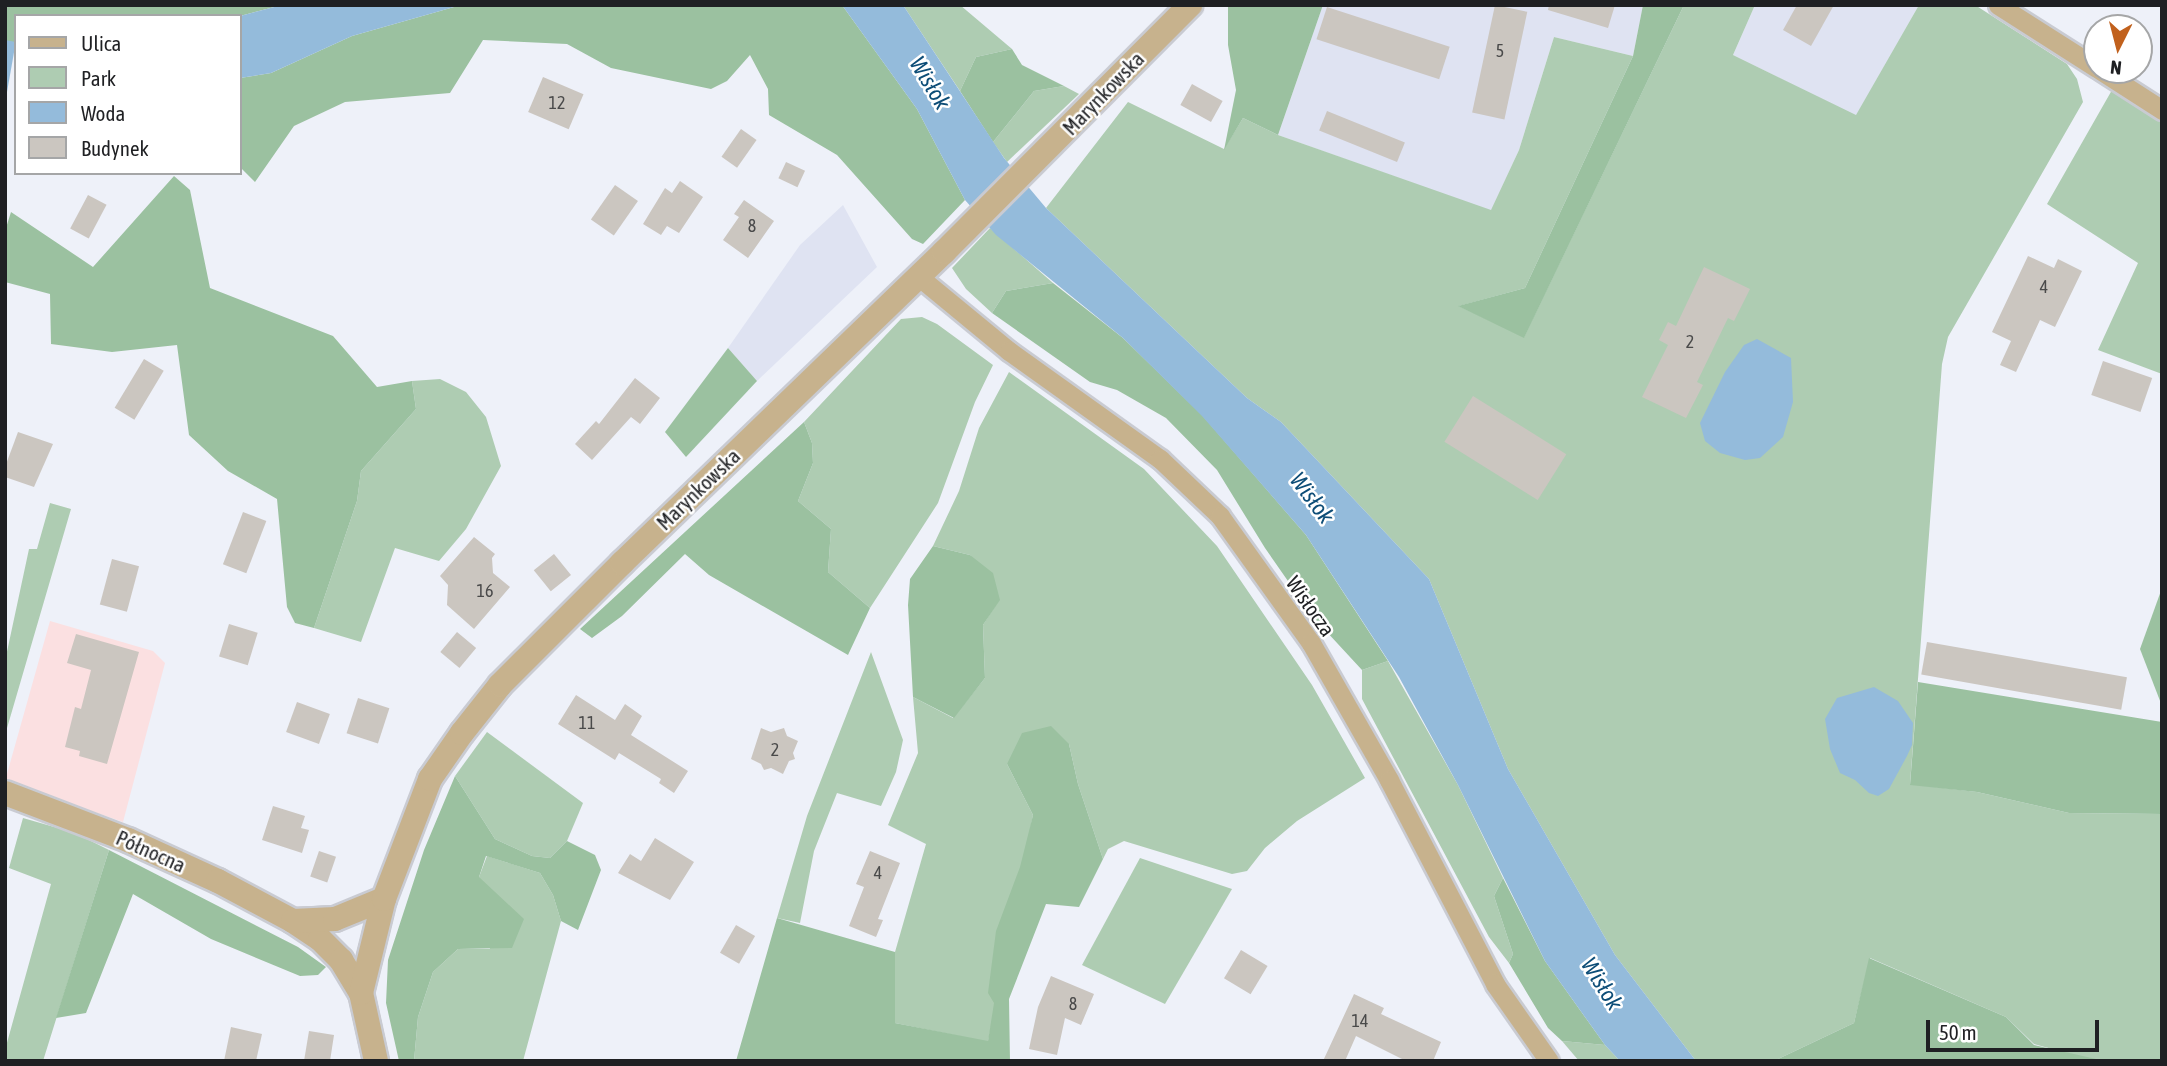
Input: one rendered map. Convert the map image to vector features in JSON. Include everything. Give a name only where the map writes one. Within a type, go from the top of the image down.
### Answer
[{"type":"street","name":"Marynkowska","points":[[376,1061],[361,993],[384,899],[430,779],[500,685],[1069,129],[1190,5]]},
{"type":"street","points":[[1998,5],[2083,59]]},
{"type":"street","points":[[2122,84],[2162,110]]},
{"type":"street","name":"Wisłocza","points":[[918,276],[1009,351],[1160,459],[1220,516],[1311,643],[1389,780],[1495,984],[1549,1061]]},
{"type":"street","name":"Północna","points":[[5,793],[27,799],[128,840],[218,881],[292,921],[320,939],[341,960],[361,993]]},
{"type":"street","points":[[292,921],[335,919],[384,899]]},
{"type":"shaded area","points":[[1323,5],[1643,5],[1633,56],[1554,37],[1519,150],[1491,211],[1278,135]]},
{"type":"shaded area","points":[[1755,5],[1919,5],[1856,116],[1733,55]]},
{"type":"shaded area","points":[[843,205],[877,267],[757,381],[728,348],[800,245]]},
{"type":"shaded area","points":[[50,621],[153,651],[165,663],[123,822],[5,781]]},
{"type":"green space","points":[[5,5],[282,5],[242,15],[14,14],[14,42],[5,40]]},
{"type":"green space","points":[[461,5],[842,5],[917,109],[965,200],[923,244],[912,239],[837,155],[769,115],[768,89],[750,55],[727,81],[711,89],[611,68],[567,44],[483,40],[450,93],[345,102],[294,126],[255,182],[242,169],[242,78],[271,73],[352,36]]},
{"type":"green space","points":[[903,5],[960,5],[1012,49],[976,57],[960,91]]},
{"type":"green space","points":[[1228,5],[1323,5],[1278,135],[1243,118],[1224,150],[1236,90],[1228,45]]},
{"type":"green space","points":[[1643,5],[1684,5],[1524,338],[1458,306],[1525,288],[1633,56]]},
{"type":"green space","points":[[1684,5],[1755,5],[1733,55],[1856,115],[1919,5],[1975,5],[2067,64],[2077,79],[2083,102],[1948,337],[1942,364],[1910,784],[1977,792],[2069,813],[2162,814],[2162,1061],[2095,1061],[2034,1044],[2006,1017],[1870,958],[1854,1023],[1774,1061],[1696,1061],[1615,955],[1508,769],[1429,579],[1281,422],[1247,398],[1046,208],[1128,102],[1224,149],[1243,118],[1278,135],[1491,210],[1519,150],[1554,37],[1633,56],[1525,288],[1459,306],[1524,337]]},
{"type":"green space","points":[[1012,49],[1022,65],[1064,86],[1034,91],[993,142],[960,91],[976,57]]},
{"type":"green space","points":[[1064,86],[1079,94],[1007,162],[993,142],[1034,91]]},
{"type":"green space","points":[[2112,90],[2162,121],[2162,374],[2098,350],[2138,263],[2047,204]]},
{"type":"green space","points":[[174,176],[190,190],[210,288],[333,336],[377,387],[412,381],[416,409],[361,471],[357,501],[314,628],[295,623],[287,607],[277,499],[228,471],[189,435],[177,345],[112,352],[51,344],[50,294],[5,282],[5,231],[11,212],[93,267]]},
{"type":"green space","points":[[990,228],[1053,283],[1006,291],[992,313],[966,289],[952,268]]},
{"type":"green space","points":[[1053,283],[1123,338],[1202,415],[1306,535],[1388,661],[1362,670],[1313,617],[1265,548],[1217,470],[1166,418],[1117,390],[1090,382],[992,313],[1006,291]]},
{"type":"green space","points":[[922,317],[937,324],[993,365],[975,402],[938,503],[870,608],[828,572],[831,529],[798,501],[813,463],[812,443],[804,422],[901,319]]},
{"type":"green space","points":[[728,348],[757,381],[686,457],[665,432]]},
{"type":"green space","points":[[1009,372],[1144,469],[1217,546],[1312,685],[1365,778],[1297,821],[1265,848],[1247,871],[1232,874],[1124,841],[1108,849],[1103,859],[1078,784],[1069,744],[1007,764],[1033,815],[988,1042],[895,1023],[895,952],[926,844],[888,825],[918,753],[913,697],[953,718],[985,678],[983,625],[999,600],[970,555],[933,546],[959,491],[979,428]]},
{"type":"green space","points":[[440,379],[466,392],[486,417],[501,466],[466,529],[439,561],[395,548],[361,642],[314,628],[357,501],[361,471],[416,409],[412,381]]},
{"type":"green space","points":[[804,422],[812,443],[813,463],[798,501],[831,529],[828,572],[870,608],[848,655],[709,575],[685,554],[622,616],[592,638],[580,629]]},
{"type":"green space","points":[[50,503],[71,509],[5,735],[5,661],[29,549],[37,549]]},
{"type":"green space","points":[[933,546],[970,555],[993,573],[1000,600],[983,625],[985,678],[954,718],[913,697],[908,605],[910,579]]},
{"type":"green space","points":[[2162,588],[2162,706],[2140,649]]},
{"type":"green space","points":[[871,652],[903,740],[896,772],[881,806],[837,793],[814,851],[800,923],[777,918],[807,816]]},
{"type":"green space","points":[[1388,661],[1458,785],[1503,878],[1494,896],[1513,954],[1509,963],[1489,937],[1362,699],[1362,670]]},
{"type":"green space","points":[[1918,682],[2162,722],[2162,814],[2069,813],[1977,792],[1910,785]]},
{"type":"green space","points":[[1051,726],[1069,744],[1078,784],[1103,859],[1079,907],[1046,904],[1009,999],[1010,1061],[736,1061],[777,918],[895,952],[895,1023],[988,1041],[994,1003],[988,993],[996,931],[1020,867],[1033,815],[1007,764],[1022,733]]},
{"type":"green space","points":[[487,732],[583,803],[567,841],[550,858],[532,856],[495,839],[455,776]]},
{"type":"green space","points":[[455,776],[495,839],[532,856],[550,858],[567,841],[595,855],[601,870],[578,930],[561,921],[553,895],[540,873],[486,856],[479,877],[524,919],[512,948],[458,949],[433,972],[418,1017],[414,1061],[399,1061],[386,1003],[388,960],[424,850]]},
{"type":"green space","points":[[23,818],[75,833],[109,850],[43,1061],[5,1061],[5,1050],[51,884],[9,868]]},
{"type":"green space","points":[[109,850],[298,947],[326,967],[318,975],[300,976],[211,939],[133,894],[86,1013],[56,1018]]},
{"type":"green space","points":[[487,856],[540,873],[553,895],[561,921],[523,1061],[414,1061],[418,1017],[433,972],[458,949],[490,949],[479,877]]},
{"type":"green space","points":[[1140,858],[1232,889],[1165,1004],[1082,965]]},
{"type":"green space","points":[[1503,878],[1545,961],[1605,1045],[1562,1041],[1548,1028],[1509,963],[1513,954],[1494,896]]},
{"type":"green space","points":[[1869,958],[2006,1017],[2034,1045],[2096,1059],[1774,1061],[1854,1023]]},
{"type":"green space","points":[[1562,1041],[1605,1045],[1620,1061],[1579,1061]]},
{"type":"water","points":[[282,5],[461,5],[352,36],[271,73],[242,78],[242,15]]},
{"type":"water","name":"Wisłok","points":[[842,5],[903,5],[1004,158],[1046,208],[1247,398],[1281,422],[1429,579],[1508,769],[1615,955],[1696,1061],[1620,1061],[1605,1045],[1545,961],[1458,785],[1399,677],[1306,535],[1202,416],[1123,338],[996,235],[965,200],[917,109]]},
{"type":"water","points":[[5,40],[14,42],[14,52],[5,103]]},
{"type":"water","points":[[1757,339],[1791,358],[1793,402],[1783,437],[1760,458],[1745,460],[1720,453],[1705,441],[1700,423],[1725,372],[1744,345]]},
{"type":"water","points":[[1874,687],[1898,701],[1913,723],[1912,745],[1907,756],[1889,789],[1878,796],[1840,773],[1830,749],[1825,719],[1837,698]]},
{"type":"building","points":[[1495,5],[1527,12],[1504,119],[1472,113]]},
{"type":"building","points":[[1549,5],[1615,5],[1608,28],[1548,10]]},
{"type":"building","points":[[1797,5],[1834,5],[1811,46],[1783,30]]},
{"type":"building","points":[[1327,7],[1450,47],[1439,79],[1316,39]]},
{"type":"building","points":[[543,77],[584,94],[569,129],[528,112]]},
{"type":"building","points":[[1192,84],[1223,101],[1211,122],[1180,105]]},
{"type":"building","points":[[1327,111],[1405,142],[1397,162],[1319,130]]},
{"type":"building","points":[[741,129],[757,140],[737,168],[721,157]]},
{"type":"building","points":[[786,162],[805,171],[797,187],[778,178]]},
{"type":"building","points":[[680,181],[703,197],[679,233],[667,226],[661,235],[643,224],[665,188],[672,193]]},
{"type":"building","points":[[615,185],[638,201],[614,235],[591,219]]},
{"type":"building","points":[[88,195],[107,205],[89,238],[70,229]]},
{"type":"building","points":[[744,200],[774,221],[748,258],[723,240],[739,217],[734,214]]},
{"type":"building","points":[[2028,256],[2054,268],[2058,259],[2082,271],[2055,327],[2040,320],[2016,372],[2000,365],[2011,341],[1992,332]]},
{"type":"building","points":[[1704,267],[1750,289],[1734,321],[1728,318],[1697,382],[1703,385],[1686,418],[1642,397],[1668,345],[1659,340],[1668,322],[1676,326]]},
{"type":"building","points":[[144,359],[164,371],[134,420],[115,408]]},
{"type":"building","points":[[2103,361],[2152,378],[2140,412],[2091,395]]},
{"type":"building","points":[[635,378],[660,398],[640,424],[631,417],[592,460],[575,444],[596,421],[599,424]]},
{"type":"building","points":[[1473,396],[1566,454],[1538,500],[1444,442]]},
{"type":"building","points":[[18,432],[53,444],[34,487],[5,477],[5,467]]},
{"type":"building","points":[[243,512],[266,521],[246,573],[223,564]]},
{"type":"building","points":[[474,537],[495,554],[492,558],[493,573],[510,587],[474,629],[447,605],[448,585],[440,576]]},
{"type":"building","points":[[554,554],[571,575],[551,591],[534,570]]},
{"type":"building","points":[[112,559],[139,566],[127,612],[100,604]]},
{"type":"building","points":[[229,624],[258,633],[248,665],[219,657]]},
{"type":"building","points":[[457,632],[476,648],[459,668],[440,652]]},
{"type":"building","points":[[76,634],[139,652],[107,764],[79,756],[80,751],[65,747],[75,707],[81,709],[91,670],[67,663]]},
{"type":"building","points":[[1927,642],[2127,677],[2121,710],[1921,674]]},
{"type":"building","points":[[576,695],[615,720],[625,704],[642,716],[631,735],[688,771],[674,793],[659,783],[661,779],[619,753],[615,760],[558,724]]},
{"type":"building","points":[[358,698],[389,708],[378,743],[347,733]]},
{"type":"building","points":[[297,702],[330,714],[319,744],[286,732]]},
{"type":"building","points":[[761,728],[771,732],[784,728],[787,736],[798,741],[793,753],[795,759],[789,761],[783,774],[771,768],[764,770],[761,764],[751,759]]},
{"type":"building","points":[[273,806],[305,816],[301,828],[309,830],[302,853],[262,840]]},
{"type":"building","points":[[655,838],[694,862],[670,900],[618,873],[630,854],[641,861]]},
{"type":"building","points":[[319,851],[336,857],[327,882],[310,877]]},
{"type":"building","points":[[870,851],[900,863],[878,919],[883,920],[876,937],[849,926],[864,887],[856,884]]},
{"type":"building","points":[[736,925],[755,936],[739,964],[720,953]]},
{"type":"building","points":[[1241,950],[1268,966],[1251,994],[1224,978]]},
{"type":"building","points":[[1051,976],[1094,994],[1081,1025],[1065,1018],[1057,1055],[1029,1049],[1038,1007]]},
{"type":"building","points":[[1354,994],[1384,1008],[1381,1014],[1441,1042],[1433,1061],[1406,1061],[1356,1036],[1345,1061],[1323,1061]]},
{"type":"building","points":[[231,1027],[262,1034],[256,1061],[224,1061]]},
{"type":"building","points":[[309,1031],[334,1035],[330,1061],[304,1061]]}]
